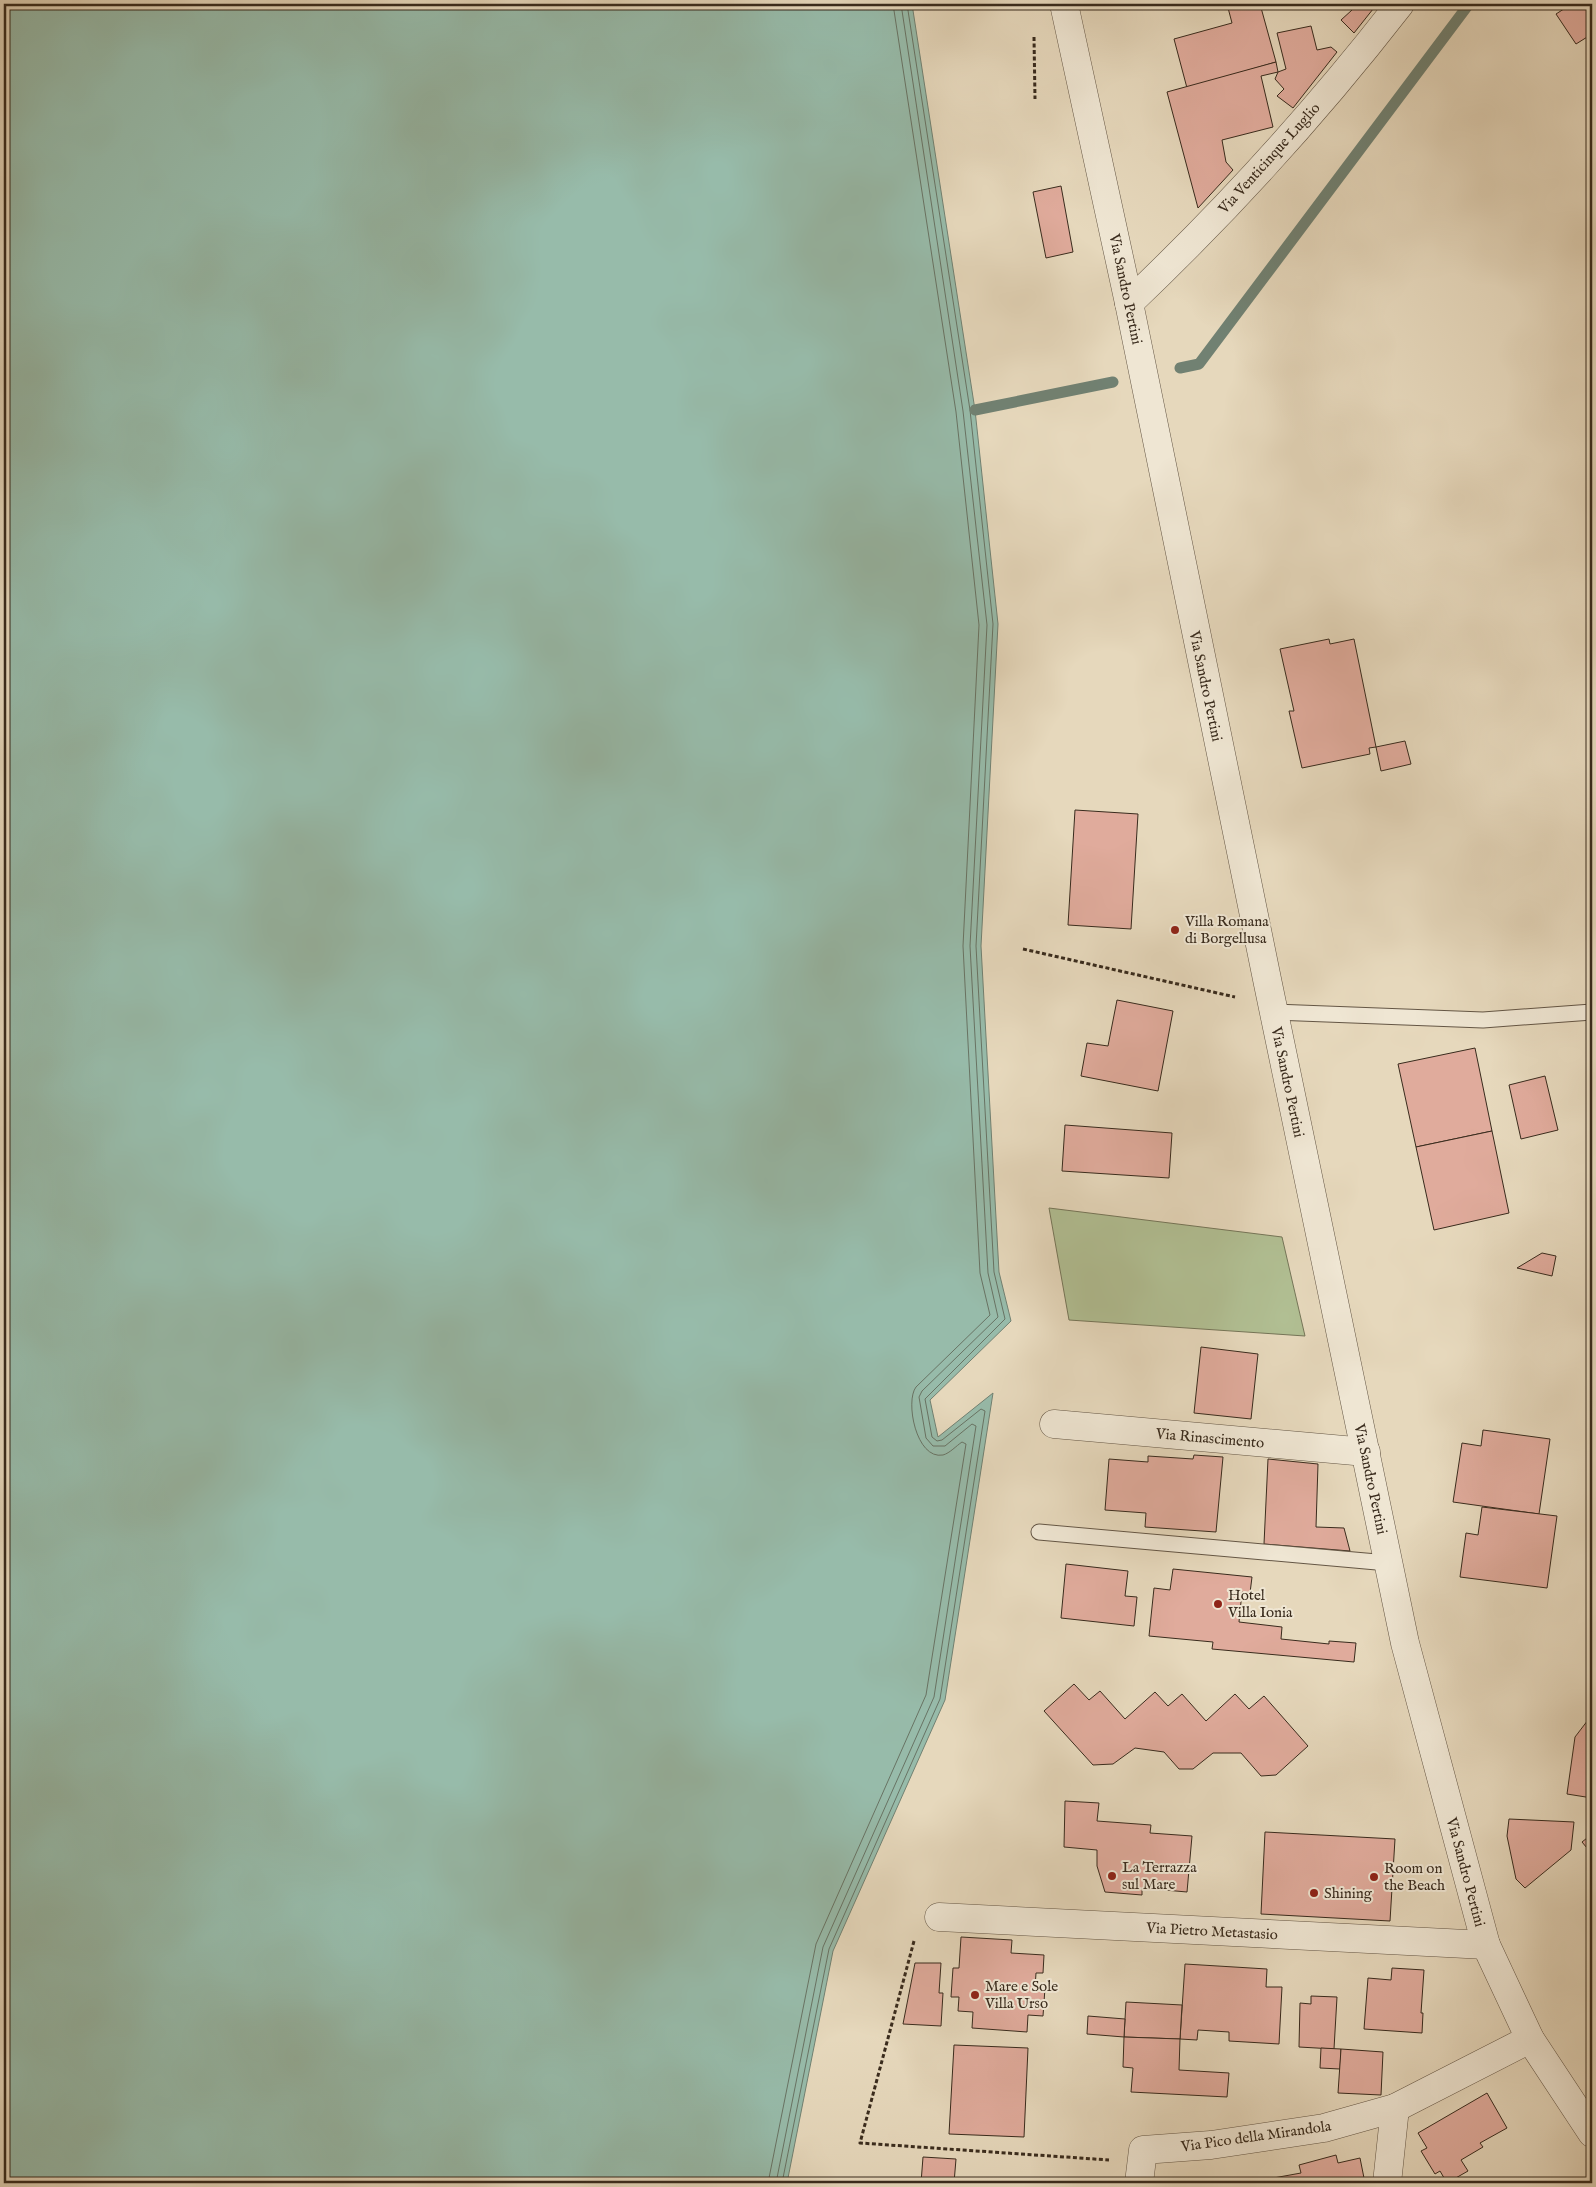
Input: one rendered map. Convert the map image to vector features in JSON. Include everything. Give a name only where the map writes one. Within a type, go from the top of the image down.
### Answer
[{"type":"street","name":"Via Sandro Pertini","points":[[1064,4],[1129,303],[1405,1643],[1486,1945],[1530,2039],[1592,2133]]},
{"type":"street","name":"Via Venticinque Luglio","points":[[1129,303],[1183,252],[1299,128],[1400,4]]},
{"type":"street","name":"Via Rinascimento","points":[[1054,1424],[1366,1452]]},
{"type":"street","name":"Via Pietro Metastasio","points":[[939,1917],[1486,1945]]},
{"type":"street","name":"Via Pico della Mirandola","points":[[1141,2165],[1211,2145],[1324,2128],[1395,2108],[1530,2039]]},
{"type":"street","points":[[1387,2183],[1395,2108]]},
{"type":"lane","points":[[1273,1009],[1483,1020],[1592,1012]]},
{"type":"lane","points":[[1039,1532],[1388,1563]]},
{"type":"path","points":[[1034,32],[1035,99]]},
{"type":"path","points":[[1023,950],[1273,1009]]},
{"type":"path","points":[[939,1917],[927,1919],[917,1931],[860,2143],[1141,2165]]},
{"type":"shaded area","points":[[1049,1208],[1282,1237],[1305,1336],[1069,1320]]},
{"type":"water","points":[[4,4],[912,4],[975,410],[998,624],[981,946],[999,1272],[1011,1321],[930,1400],[938,1437],[993,1393],[945,1700],[833,1951],[787,2183],[4,2183]]},
{"type":"building","points":[[1227,4],[1260,4],[1276,62],[1187,88],[1174,39],[1232,23]]},
{"type":"building","points":[[1348,4],[1377,4],[1354,33],[1341,20],[1352,10]]},
{"type":"building","points":[[1569,4],[1592,4],[1592,34],[1576,44],[1556,14]]},
{"type":"building","points":[[1311,26],[1317,50],[1331,47],[1337,52],[1293,108],[1277,96],[1284,89],[1275,79],[1278,72],[1286,69],[1277,33]]},
{"type":"building","points":[[1276,62],[1278,72],[1261,76],[1273,127],[1222,140],[1226,162],[1233,170],[1198,208],[1167,92]]},
{"type":"building","points":[[1061,186],[1073,252],[1046,258],[1033,192]]},
{"type":"building","points":[[1329,639],[1330,644],[1354,639],[1376,747],[1369,748],[1370,754],[1302,768],[1289,711],[1294,711],[1280,649]]},
{"type":"building","points":[[1405,741],[1411,764],[1381,771],[1376,747]]},
{"type":"building","points":[[1075,810],[1138,814],[1131,929],[1068,925]]},
{"type":"building","points":[[1117,1000],[1173,1011],[1158,1091],[1081,1076],[1087,1043],[1108,1046]]},
{"type":"building","points":[[1475,1048],[1492,1131],[1416,1147],[1398,1064]]},
{"type":"building","points":[[1545,1076],[1558,1130],[1521,1139],[1509,1085]]},
{"type":"building","points":[[1065,1125],[1172,1133],[1169,1178],[1062,1171]]},
{"type":"building","points":[[1492,1131],[1509,1213],[1434,1230],[1416,1147]]},
{"type":"building","points":[[1542,1253],[1556,1256],[1552,1276],[1517,1268]]},
{"type":"building","points":[[1201,1347],[1258,1354],[1251,1419],[1194,1413]]},
{"type":"building","points":[[1483,1430],[1550,1439],[1539,1514],[1453,1502],[1462,1443],[1481,1446]]},
{"type":"building","points":[[1194,1455],[1223,1457],[1216,1532],[1145,1527],[1146,1513],[1105,1510],[1109,1459],[1148,1462],[1148,1456],[1193,1459]]},
{"type":"building","points":[[1268,1459],[1318,1464],[1316,1527],[1344,1528],[1350,1551],[1264,1544]]},
{"type":"building","points":[[1482,1507],[1557,1516],[1547,1588],[1460,1577],[1466,1533],[1478,1535]]},
{"type":"building","points":[[1066,1564],[1128,1571],[1125,1596],[1137,1597],[1134,1626],[1061,1618]]},
{"type":"building","points":[[1173,1569],[1252,1577],[1250,1593],[1242,1592],[1239,1622],[1282,1627],[1281,1639],[1329,1644],[1329,1641],[1356,1643],[1354,1662],[1212,1649],[1213,1642],[1149,1636],[1154,1588],[1170,1590]]},
{"type":"building","points":[[1074,1684],[1089,1700],[1100,1691],[1125,1719],[1155,1692],[1168,1706],[1182,1694],[1206,1721],[1235,1694],[1249,1709],[1264,1696],[1308,1746],[1276,1775],[1261,1776],[1241,1753],[1213,1753],[1193,1769],[1179,1769],[1164,1752],[1135,1748],[1113,1764],[1093,1765],[1044,1711]]},
{"type":"building","points":[[1588,1720],[1592,1720],[1592,1798],[1567,1794],[1575,1737]]},
{"type":"building","points":[[1065,1801],[1099,1803],[1097,1821],[1151,1825],[1150,1833],[1192,1836],[1187,1892],[1142,1888],[1142,1895],[1105,1892],[1097,1866],[1097,1850],[1064,1847]]},
{"type":"building","points":[[1509,1819],[1574,1822],[1571,1850],[1525,1888],[1516,1879],[1507,1836]]},
{"type":"building","points":[[1265,1832],[1395,1839],[1390,1921],[1261,1914]]},
{"type":"building","points":[[1592,1834],[1592,1854],[1582,1842]]},
{"type":"building","points":[[961,1937],[1012,1940],[1011,1953],[1044,1955],[1043,1973],[1036,1973],[1035,1988],[1045,1988],[1043,2016],[1028,2015],[1027,2032],[972,2028],[973,2012],[958,2011],[959,1997],[951,1997],[953,1968],[959,1968]]},
{"type":"building","points":[[915,1963],[941,1963],[939,1993],[943,1993],[941,2026],[903,2024]]},
{"type":"building","points":[[1185,1964],[1267,1969],[1266,1987],[1282,1987],[1279,2044],[1229,2041],[1229,2032],[1198,2030],[1197,2040],[1180,2039]]},
{"type":"building","points":[[1392,1968],[1424,1970],[1421,2013],[1423,2013],[1422,2033],[1364,2029],[1368,1978],[1391,1980]]},
{"type":"building","points":[[1311,1996],[1337,1997],[1334,2049],[1299,2047],[1300,2003],[1311,2004]]},
{"type":"building","points":[[1126,2002],[1182,2005],[1180,2039],[1124,2037]]},
{"type":"building","points":[[1088,2016],[1125,2019],[1124,2037],[1087,2034]]},
{"type":"building","points":[[1124,2037],[1180,2039],[1179,2070],[1229,2073],[1227,2097],[1131,2092],[1133,2068],[1123,2067]]},
{"type":"building","points":[[954,2045],[1028,2048],[1024,2137],[949,2134]]},
{"type":"building","points":[[1321,2048],[1341,2049],[1340,2069],[1320,2068]]},
{"type":"building","points":[[1341,2049],[1383,2052],[1381,2095],[1338,2093]]},
{"type":"building","points":[[1487,2093],[1507,2128],[1480,2143],[1483,2147],[1461,2160],[1468,2171],[1447,2183],[1440,2171],[1435,2174],[1421,2151],[1427,2148],[1418,2133]]},
{"type":"building","points":[[1336,2155],[1338,2163],[1360,2158],[1365,2183],[1269,2183],[1268,2179],[1301,2173],[1299,2165]]},
{"type":"building","points":[[923,2157],[956,2159],[954,2183],[921,2183]]},
{"type":"waterway","points":[[1180,368],[1199,364],[1469,4]]},
{"type":"waterway","points":[[975,410],[1113,382]]},
{"type":"place","name":"Villa Romana di Borgellusa","points":[[1175,930]]},
{"type":"place","name":"Hotel Villa Ionia","points":[[1218,1604]]},
{"type":"place","name":"La Terrazza sul Mare","points":[[1112,1876]]},
{"type":"place","name":"Room on the Beach","points":[[1374,1877]]},
{"type":"place","name":"Shining","points":[[1314,1893]]},
{"type":"place","name":"Mare e Sole Villa Urso","points":[[975,1995]]}]
